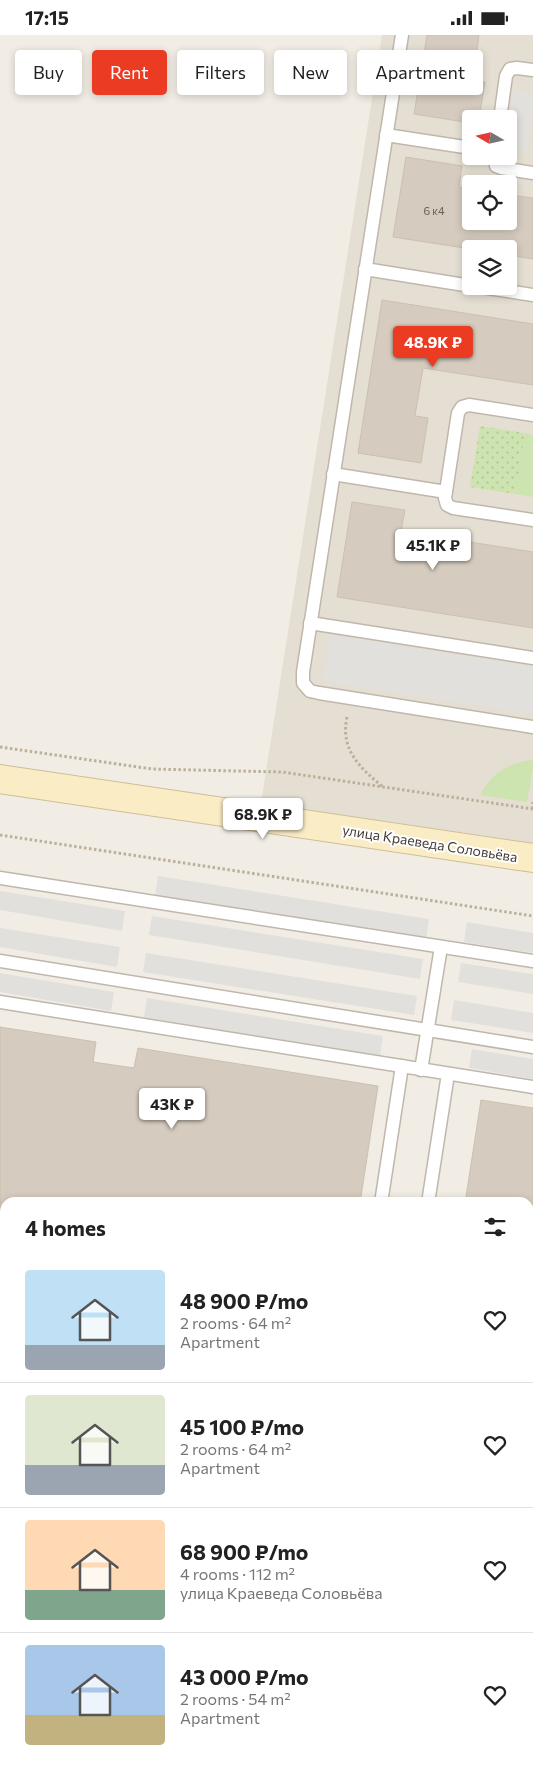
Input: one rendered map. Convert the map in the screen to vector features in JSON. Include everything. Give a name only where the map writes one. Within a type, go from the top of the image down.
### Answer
[{"type":"main road","name":"улица Краеведа Соловьёва","points":[[0,779],[533,858]]},
{"type":"lane","points":[[402,35],[310,623],[303,683],[310,691],[533,727]]},
{"type":"lane","points":[[501,110],[506,76],[510,69],[517,68],[533,71]]},
{"type":"lane","points":[[386,135],[462,147]]},
{"type":"lane","points":[[496,165],[501,168],[533,173]]},
{"type":"lane","points":[[366,269],[462,284]]},
{"type":"lane","points":[[517,293],[533,295]]},
{"type":"lane","points":[[533,415],[469,405],[462,407],[458,413],[446,492],[447,505],[453,508],[533,521]]},
{"type":"lane","points":[[333,475],[446,492]]},
{"type":"lane","points":[[310,623],[533,658]]},
{"type":"lane","points":[[0,878],[533,961]]},
{"type":"lane","points":[[421,1070],[441,947]]},
{"type":"lane","points":[[0,961],[533,1047]]},
{"type":"lane","points":[[0,1002],[533,1087]]},
{"type":"lane","points":[[382,1197],[402,1066]]},
{"type":"lane","points":[[429,1197],[448,1074]]},
{"type":"path","points":[[347,717],[345,739],[352,757],[364,772],[384,787]]},
{"type":"path","points":[[0,747],[152,769],[282,772],[532,809],[533,802]]},
{"type":"path","points":[[0,835],[533,915]]},
{"type":"shaded area","points":[[382,35],[533,35],[533,843],[261,803],[373,95],[483,95],[483,50],[380,50]]},
{"type":"shaded area","points":[[514,90],[533,93],[533,111],[527,151],[518,150],[518,110],[511,110]]},
{"type":"shaded area","points":[[330,635],[533,667],[533,714],[323,681]]},
{"type":"shaded area","points":[[158,876],[429,919],[426,939],[155,896]]},
{"type":"shaded area","points":[[0,891],[125,911],[122,931],[0,910]]},
{"type":"shaded area","points":[[152,916],[423,959],[420,979],[149,935]]},
{"type":"shaded area","points":[[467,922],[533,933],[533,953],[464,942]]},
{"type":"shaded area","points":[[0,928],[120,947],[117,967],[0,947]]},
{"type":"shaded area","points":[[146,953],[417,996],[414,1015],[143,972]]},
{"type":"shaded area","points":[[461,963],[533,974],[533,994],[458,982]]},
{"type":"shaded area","points":[[0,973],[114,992],[111,1011],[0,992]]},
{"type":"shaded area","points":[[147,998],[383,1036],[380,1056],[144,1017]]},
{"type":"shaded area","points":[[454,1000],[533,1013],[533,1033],[451,1020]]},
{"type":"shaded area","points":[[472,1049],[533,1059],[533,1079],[469,1068]]},
{"type":"green space","points":[[480,426],[525,433],[515,494],[470,487]]},
{"type":"green space","points":[[525,433],[533,435],[533,497],[515,494]]},
{"type":"green space","points":[[533,760],[527,802],[480,795],[490,780],[508,766]]},
{"type":"building","points":[[427,35],[479,35],[477,50],[425,50]]},
{"type":"building","points":[[417,95],[483,95],[480,110],[462,110],[462,122],[414,114]]},
{"type":"building","points":[[406,157],[462,166],[459,187],[462,188],[462,230],[517,230],[517,196],[533,198],[533,259],[517,256],[517,240],[462,240],[462,248],[393,237]]},
{"type":"building","points":[[382,300],[533,324],[533,385],[423,368],[415,416],[428,418],[421,463],[358,453]]},
{"type":"building","points":[[352,502],[405,510],[401,531],[533,552],[533,628],[337,597]]},
{"type":"building","points":[[0,1027],[96,1042],[93,1062],[134,1068],[138,1048],[378,1086],[361,1197],[0,1197]]},
{"type":"building","points":[[481,1100],[533,1108],[533,1197],[466,1197]]}]
